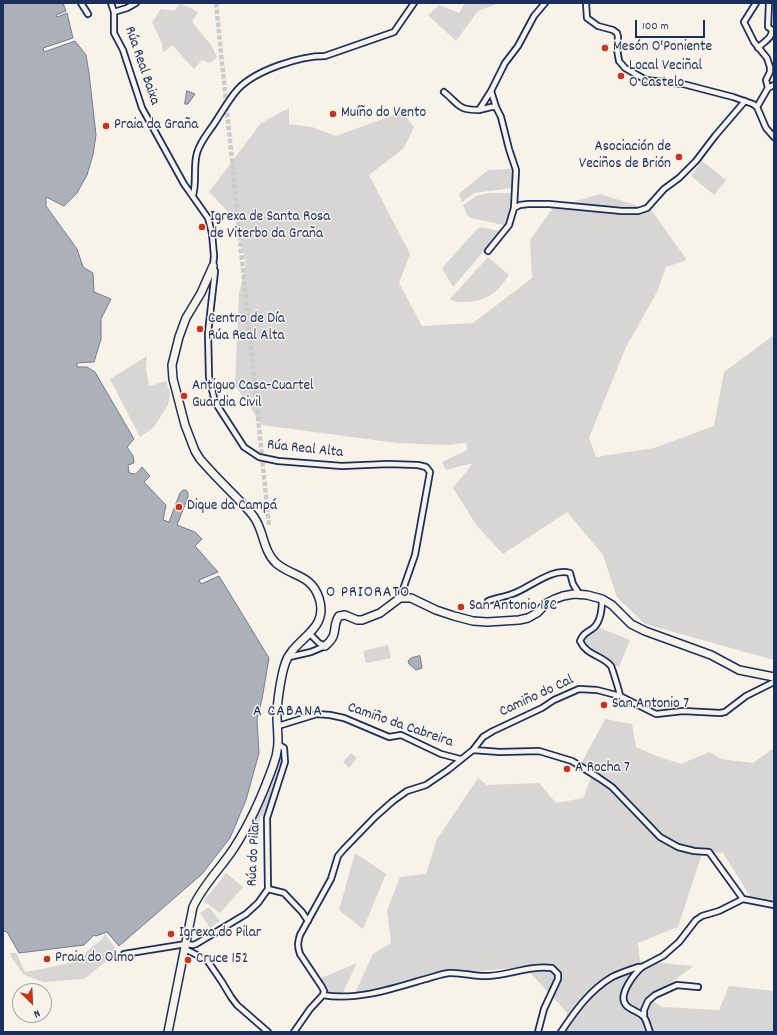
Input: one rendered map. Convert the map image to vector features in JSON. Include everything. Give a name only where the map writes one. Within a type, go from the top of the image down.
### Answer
[{"type":"street","points":[[81,3],[88,14]]},
{"type":"street","name":"Rúa Real Baixa","points":[[111,3],[114,12],[114,33],[123,50],[142,108],[184,184],[193,195]]},
{"type":"street","points":[[114,12],[127,8],[136,3]]},
{"type":"street","points":[[193,195],[197,154],[201,144],[239,88],[256,76],[281,65],[295,60],[325,56],[394,32],[414,3]]},
{"type":"street","points":[[479,110],[505,64],[518,46],[534,16],[546,3]]},
{"type":"street","points":[[586,3],[587,18],[598,26],[613,30],[617,33],[619,61],[625,68],[646,80],[683,84],[745,101],[757,107],[766,128],[774,137]]},
{"type":"street","points":[[756,3],[744,22],[770,67],[770,72],[766,80],[768,88]]},
{"type":"street","points":[[758,48],[768,40],[773,30],[768,27],[769,3]]},
{"type":"street","points":[[757,107],[768,88],[774,85]]},
{"type":"street","points":[[488,251],[509,225],[514,208],[516,170],[501,117],[491,91]]},
{"type":"street","points":[[444,92],[459,107],[468,110],[496,107]]},
{"type":"street","points":[[514,208],[520,205],[528,204],[550,204],[622,211],[638,211],[647,208],[664,189],[680,178],[696,161],[745,101]]},
{"type":"street","name":"Rúa Real Alta","points":[[193,195],[208,218],[212,233],[214,256],[213,266],[215,271],[208,333],[209,377],[215,402],[244,447],[259,457],[278,461],[342,466],[388,464],[418,465],[426,467],[430,472],[415,555],[400,598]]},
{"type":"street","points":[[168,1032],[193,907],[202,889],[227,858],[246,828],[273,766],[279,745],[278,706],[283,669],[287,657],[297,644],[314,629],[319,620],[320,607],[319,598],[307,580],[282,567],[271,558],[254,517],[200,459],[195,451],[185,425],[173,379],[172,360],[186,318],[201,293],[213,266]]},
{"type":"street","points":[[488,601],[513,594],[541,579],[565,572],[570,573],[573,584],[580,595]]},
{"type":"street","points":[[287,657],[311,652],[325,646],[331,641],[334,635],[338,616],[345,615],[357,620],[362,620],[380,613],[400,598],[411,598],[436,610],[454,616],[488,622],[524,619],[537,613],[547,603],[555,599],[563,596],[587,595],[602,599],[612,606],[631,624],[645,631],[711,655],[739,670],[774,677]]},
{"type":"street","points":[[602,599],[601,612],[597,624],[593,629],[584,634],[580,641],[594,656],[611,666],[620,696]]},
{"type":"street","points":[[310,634],[325,646]]},
{"type":"street","name":"Camiño do Cal","points":[[473,750],[483,737],[493,731],[542,708],[572,691],[586,688],[620,696],[656,714],[683,711],[720,713],[725,712],[746,696],[774,682]]},
{"type":"street","name":"Camiño da Cabreira","points":[[278,726],[317,714],[330,715],[344,718],[389,737],[401,735],[441,754],[460,759],[473,750],[500,752],[539,751],[572,760],[612,787],[660,837],[678,847],[694,851],[710,852],[743,899]]},
{"type":"street","name":"Rúa do Pilar","points":[[124,954],[196,944],[246,914],[258,903],[268,889],[267,818],[285,762],[284,748],[279,745]]},
{"type":"street","points":[[294,1032],[310,1009],[323,995],[324,991],[297,948],[300,935],[331,879],[338,856],[375,817],[393,801],[407,791],[426,785],[448,770],[460,759]]},
{"type":"street","points":[[268,889],[284,893],[302,912],[308,921]]},
{"type":"street","points":[[561,1032],[579,1006],[601,985],[613,977],[638,967],[642,967],[663,956],[674,947],[696,920],[743,899],[774,905]]},
{"type":"street","points":[[185,946],[206,960],[222,982],[230,997],[268,1032]]},
{"type":"street","points":[[642,967],[630,982],[623,998],[626,1006],[644,1017]]},
{"type":"street","points":[[323,995],[336,997],[352,996],[391,989],[448,974],[459,973],[488,976],[541,968],[552,968],[558,974],[558,979],[544,1009],[538,1032]]},
{"type":"street","points":[[650,1032],[644,1017],[644,1010],[648,1002],[655,995],[677,986],[698,987]]},
{"type":"shaded area","points":[[3,3],[63,3],[66,11],[56,15],[57,17],[67,13],[73,38],[43,48],[44,52],[75,41],[86,55],[96,135],[93,155],[87,175],[77,193],[64,206],[46,197],[46,206],[77,249],[83,267],[93,273],[94,292],[111,299],[101,319],[101,339],[94,362],[77,363],[77,367],[87,367],[95,372],[134,439],[127,447],[133,456],[134,463],[128,465],[129,473],[136,474],[142,467],[150,476],[144,482],[166,505],[163,520],[169,522],[180,493],[183,490],[186,490],[188,493],[188,497],[177,525],[195,532],[202,539],[195,546],[218,572],[199,580],[201,584],[219,576],[269,658],[257,720],[259,753],[246,800],[230,838],[202,874],[119,946],[107,932],[96,936],[94,935],[84,945],[19,953],[7,932],[3,931]]},
{"type":"shaded area","points":[[180,3],[198,12],[192,22],[211,45],[217,57],[210,63],[202,60],[194,69],[172,45],[163,53],[162,44],[152,22],[161,9],[174,11]]},
{"type":"shaded area","points":[[465,3],[499,3],[478,11],[456,41],[428,15],[439,5],[459,13]]},
{"type":"shaded area","points":[[187,91],[195,94],[188,104],[185,104]]},
{"type":"shaded area","points":[[289,108],[289,124],[312,127],[336,136],[402,112],[414,127],[404,148],[369,175],[410,254],[399,283],[422,326],[473,323],[532,278],[530,240],[553,208],[600,194],[651,210],[687,260],[666,267],[657,292],[626,347],[589,438],[596,457],[654,448],[714,426],[724,372],[774,335],[774,660],[645,624],[617,597],[603,555],[567,512],[503,554],[477,526],[453,488],[473,463],[446,470],[442,462],[467,450],[466,443],[447,445],[397,443],[262,425],[235,385],[239,293],[246,264],[235,219],[209,192],[261,123]]},
{"type":"shaded area","points":[[702,161],[726,180],[714,195],[691,176]]},
{"type":"shaded area","points":[[512,169],[512,188],[474,193],[462,202],[459,194],[488,170]]},
{"type":"shaded area","points":[[490,193],[511,193],[509,216],[504,225],[471,218],[467,215],[463,205],[476,196]]},
{"type":"shaded area","points":[[479,227],[501,231],[453,287],[442,268]]},
{"type":"shaded area","points":[[488,257],[509,275],[500,287],[491,295],[479,300],[459,302],[450,299]]},
{"type":"shaded area","points":[[147,356],[146,369],[149,386],[166,381],[170,393],[168,405],[154,427],[140,437],[110,379]]},
{"type":"shaded area","points":[[598,627],[630,640],[619,667],[596,656],[584,642],[583,637]]},
{"type":"shaded area","points":[[388,645],[391,658],[366,663],[363,651]]},
{"type":"shaded area","points":[[420,656],[422,668],[416,670],[409,664],[408,661],[411,658]]},
{"type":"shaded area","points":[[605,719],[632,724],[636,747],[681,764],[709,752],[721,759],[753,763],[774,748],[774,900],[750,896],[723,853],[702,854],[678,927],[638,943],[640,961],[693,966],[650,999],[662,1007],[719,1010],[729,986],[774,991],[774,1032],[563,1032],[567,1013],[525,967],[489,970],[355,993],[373,954],[391,943],[387,911],[400,877],[426,874],[437,839],[478,778],[487,785],[539,783],[556,803],[583,798],[591,778],[582,762]]},
{"type":"shaded area","points":[[281,751],[283,751],[283,759],[277,784],[265,815],[261,816],[257,834],[251,836],[246,832]]},
{"type":"shaded area","points":[[351,753],[357,758],[349,768],[343,762]]},
{"type":"shaded area","points":[[355,853],[386,874],[363,929],[339,910]]},
{"type":"shaded area","points":[[226,873],[243,887],[220,913],[204,901]]},
{"type":"shaded area","points":[[209,907],[220,921],[210,928],[200,913]]},
{"type":"shaded area","points":[[105,934],[118,952],[84,979],[44,982],[24,975],[10,953],[16,953],[25,972],[43,969],[81,960]]},
{"type":"shaded area","points":[[357,963],[342,994],[327,994],[319,979]]},
{"type":"tunnel","points":[[216,3],[269,526]]},
{"type":"place","name":"Mesón O'Poniente","points":[[605,48]]},
{"type":"place","name":"Local Veciñal O Castelo","points":[[621,76]]},
{"type":"place","name":"Muíño do Vento","points":[[333,114]]},
{"type":"place","name":"Praia da Graña","points":[[106,126]]},
{"type":"place","name":"Asociación de Veciños de Brión","points":[[679,157]]},
{"type":"place","name":"Igrexa de Santa Rosa de Viterbo da Graña","points":[[202,227]]},
{"type":"place","name":"Centro de Día Rúa Real Alta","points":[[200,329]]},
{"type":"place","name":"Antiguo Casa-Cuartel Guardia Civil","points":[[184,396]]},
{"type":"place","name":"Dique da Campá","points":[[179,507]]},
{"type":"place","name":"San Antonio 18C","points":[[461,607]]},
{"type":"place","name":"San Antonio 7","points":[[604,705]]},
{"type":"place","name":"A Rocha 7","points":[[567,769]]},
{"type":"place","name":"Igrexa do Pilar","points":[[171,934]]},
{"type":"place","name":"Praia do Olmo","points":[[47,959]]},
{"type":"place","name":"Cruce 152","points":[[188,960]]},
{"type":"district","name":"O PRIORATO","points":[[368,594]]},
{"type":"district","name":"A CABANA","points":[[288,713]]}]
